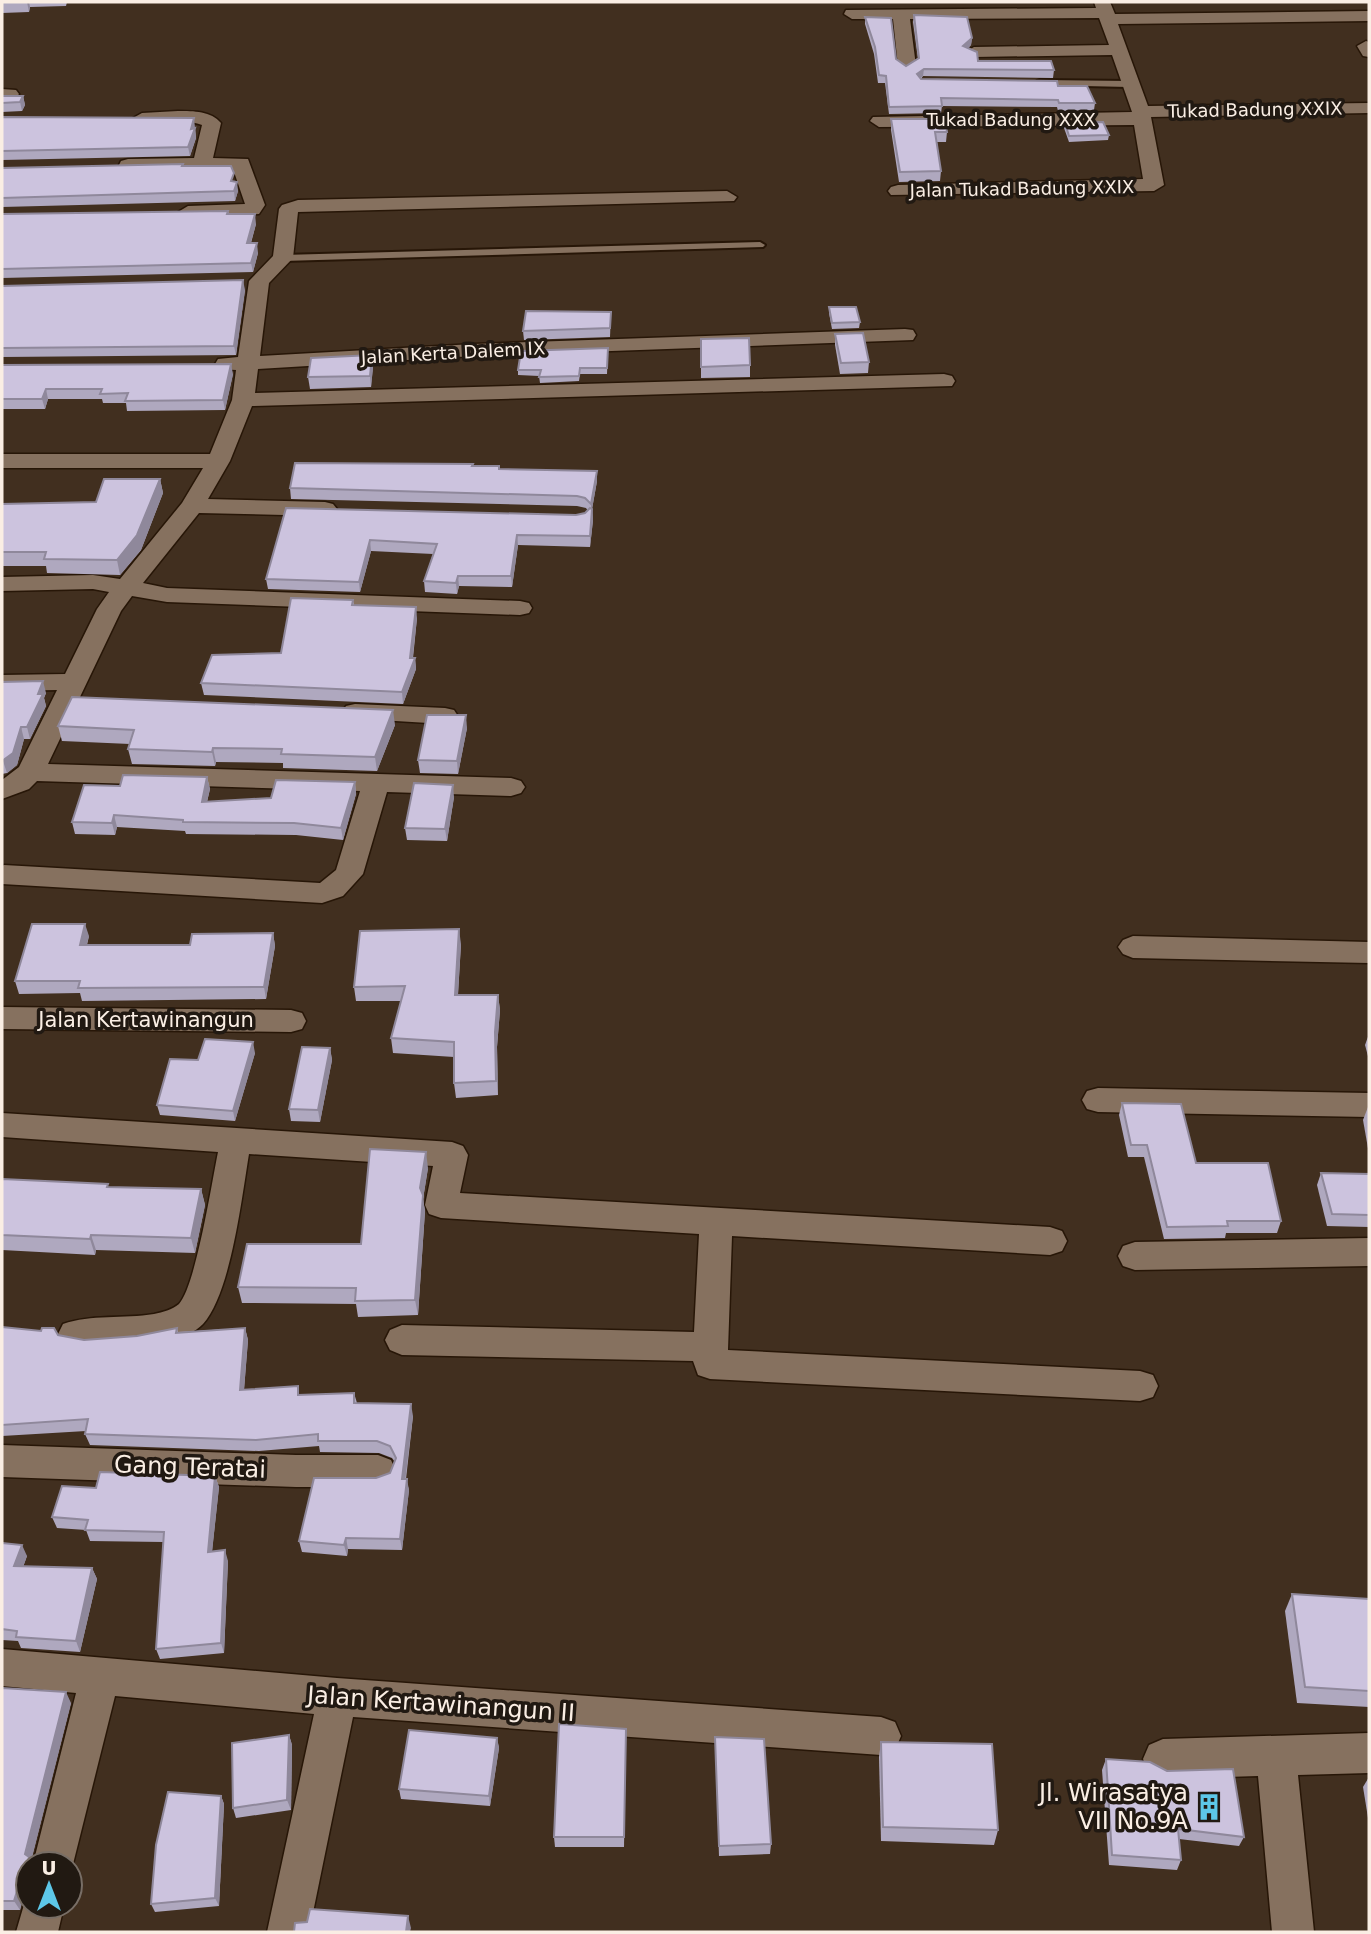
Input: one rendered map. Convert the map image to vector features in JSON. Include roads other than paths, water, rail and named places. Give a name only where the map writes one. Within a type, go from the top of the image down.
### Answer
[{"type":"street","points":[[1105,11],[1142,116]]},
{"type":"street","points":[[852,14],[1105,11],[1369,16]]},
{"type":"street","points":[[901,15],[907,66]]},
{"type":"street","points":[[974,52],[1118,50]]},
{"type":"street","name":"Tukad Badung XXIX","points":[[1142,116],[1369,108]]},
{"type":"street","name":"Tukad Badung XXX","points":[[878,121],[1142,116]]},
{"type":"street","name":"Jalan Tukad Badung XXIX","points":[[898,191],[1153,186],[1142,116]]},
{"type":"street","points":[[127,118],[196,117],[210,121],[212,123],[202,163]]},
{"type":"street","points":[[109,166],[241,163],[255,205],[252,210],[165,213]]},
{"type":"street","points":[[511,787],[377,782],[17,781],[69,691],[109,609],[192,506],[219,461],[243,400],[259,281],[283,258],[287,212],[291,208],[727,197]]},
{"type":"street","points":[[232,282],[259,281]]},
{"type":"street","name":"Jalan Kerta Dalem IX","points":[[206,364],[905,335]]},
{"type":"street","points":[[243,400],[944,382]]},
{"type":"street","points":[[2,461],[219,461]]},
{"type":"street","points":[[192,506],[343,510]]},
{"type":"street","points":[[2,584],[93,582],[167,595],[520,608]]},
{"type":"street","points":[[2,683],[69,691],[92,701]]},
{"type":"street","points":[[335,711],[445,716]]},
{"type":"street","points":[[5,875],[322,893],[333,890],[349,874],[377,782]]},
{"type":"street","points":[[1133,947],[1369,953]]},
{"type":"street","name":"Jalan Kertawinangun","points":[[2,1018],[290,1021]]},
{"type":"street","points":[[1098,1100],[1369,1105]]},
{"type":"street","points":[[2,1125],[452,1155],[441,1205],[1050,1241]]},
{"type":"street","points":[[75,1334],[140,1330],[176,1322],[189,1316],[198,1305],[209,1266],[236,1140]]},
{"type":"street","points":[[716,1221],[710,1364],[1140,1386]]},
{"type":"street","points":[[1135,1256],[1369,1252]]},
{"type":"street","points":[[402,1340],[710,1347]]},
{"type":"street","name":"Gang Teratai","points":[[2,1461],[296,1471],[378,1471]]},
{"type":"street","name":"Jalan Kertawinangun II","points":[[2,1668],[337,1697],[881,1736]]},
{"type":"street","points":[[57,1850],[100,1677]]},
{"type":"street","points":[[288,1932],[337,1697]]},
{"type":"street","points":[[1163,1759],[1369,1753]]},
{"type":"street","points":[[1276,1754],[1293,1932]]},
{"type":"lane","points":[[1033,83],[1129,83]]},
{"type":"lane","points":[[283,258],[760,246]]},
{"type":"place","name":"Jl. Wirasatya VII No.9A","points":[[1209,1807]]}]
